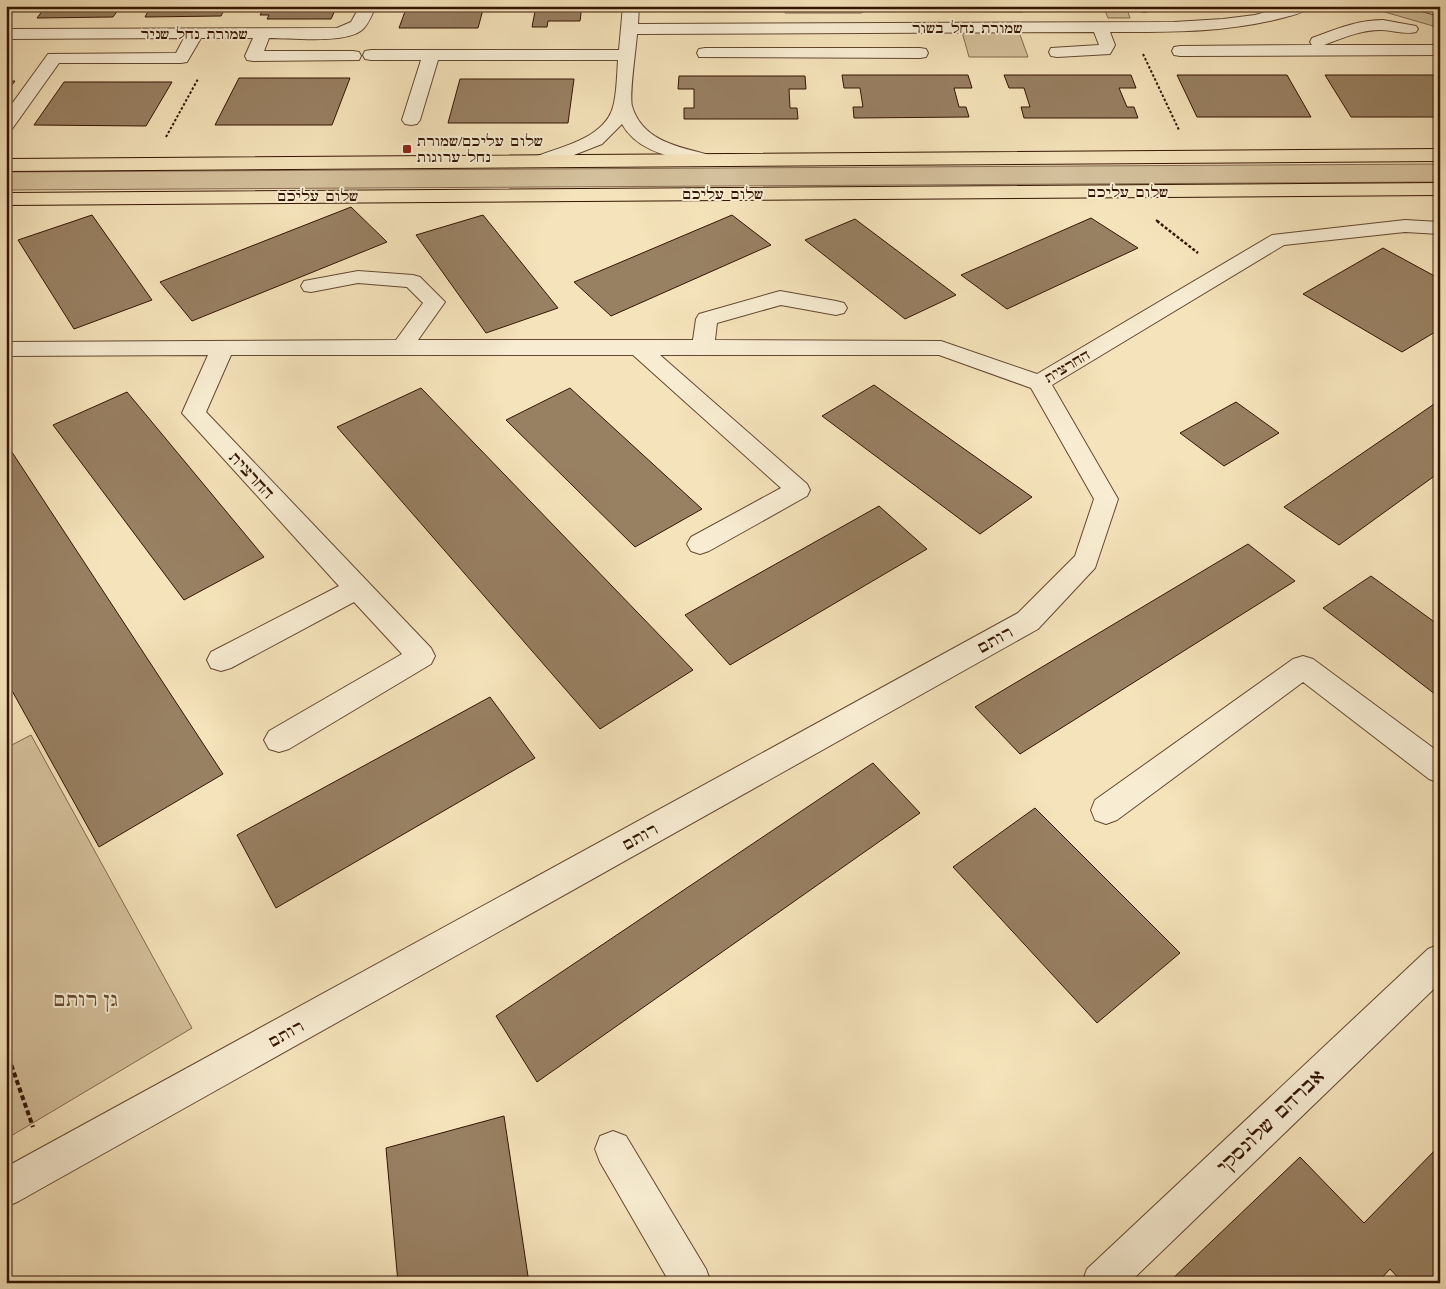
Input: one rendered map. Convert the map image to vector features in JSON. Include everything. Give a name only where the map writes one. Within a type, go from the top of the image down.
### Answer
[{"type":"main road","points":[[6,165],[1440,155]]},
{"type":"main road","name":"שלום עליכם","points":[[6,199],[1440,189]]},
{"type":"street","name":"שמורת נחל שניר","points":[[6,34],[337,34],[358,26],[368,6]]},
{"type":"street","points":[[544,160],[578,149],[596,140],[613,124],[623,105],[631,6]]},
{"type":"street","points":[[1151,6],[1144,6],[1154,27]]},
{"type":"street","name":"שמורת נחל בשור","points":[[629,29],[795,28],[883,21],[1072,20],[1100,27],[1206,26],[1265,18],[1302,6]]},
{"type":"street","points":[[1420,6],[1440,12]]},
{"type":"street","points":[[1265,18],[1337,50]]},
{"type":"street","points":[[1318,42],[1362,25],[1386,24],[1410,29]]},
{"type":"street","points":[[1057,52],[1096,52],[1104,50],[1108,44],[1100,27]]},
{"type":"street","points":[[795,28],[800,53]]},
{"type":"street","points":[[6,125],[54,58],[181,58],[195,34]]},
{"type":"street","points":[[263,34],[253,56],[353,56]]},
{"type":"street","points":[[1180,51],[1440,50]]},
{"type":"street","points":[[705,53],[920,53]]},
{"type":"street","points":[[371,55],[628,55]]},
{"type":"street","points":[[411,120],[431,55]]},
{"type":"street","points":[[623,105],[632,126],[640,135],[672,151],[703,159]]},
{"type":"street","points":[[1405,226],[1440,247]]},
{"type":"street","name":"החרצית","points":[[6,349],[402,347],[941,348],[1039,383],[1279,239],[1405,226],[1440,228]]},
{"type":"street","points":[[311,286],[358,277],[413,281],[434,302],[402,347]]},
{"type":"street","points":[[703,349],[707,319],[780,298],[836,308]]},
{"type":"street","points":[[638,347],[798,490],[700,544]]},
{"type":"street","name":"החרצית","points":[[222,349],[194,413],[421,656],[279,740]]},
{"type":"street","name":"רותם","points":[[6,1188],[1028,621],[1086,561],[1106,500],[1039,383]]},
{"type":"street","points":[[221,660],[358,588]]},
{"type":"street","points":[[1106,810],[1303,667],[1440,770]]},
{"type":"street","name":"אברהם שלונסקי","points":[[1101,1283],[1440,960]]},
{"type":"street","points":[[613,1149],[692,1283]]},
{"type":"path","points":[[1130,27],[1192,157]]},
{"type":"path","points":[[152,164],[223,34]]},
{"type":"path","points":[[1115,192],[1137,205],[1223,273]]},
{"type":"path","points":[[6,1050],[47,1166]]},
{"type":"green space","points":[[785,6],[875,6],[861,13],[785,13]]},
{"type":"green space","points":[[1103,6],[1126,6],[1130,18],[1108,18]]},
{"type":"green space","points":[[1364,6],[1403,6],[1440,16],[1440,28]]},
{"type":"green space","points":[[962,32],[1019,32],[1028,57],[969,57]]},
{"type":"green space","points":[[1440,164],[1440,182],[6,190],[6,172]]},
{"type":"green space","name":"גן רותם","points":[[31,735],[192,1028],[6,1139],[6,748]]},
{"type":"building","points":[[46,6],[121,6],[113,17],[37,18]]},
{"type":"building","points":[[151,6],[226,6],[221,16],[145,17]]},
{"type":"building","points":[[265,6],[337,6],[331,19],[267,19],[269,15],[260,15]]},
{"type":"building","points":[[407,6],[484,6],[478,28],[399,28]]},
{"type":"building","points":[[536,6],[582,6],[580,21],[548,21],[547,27],[532,27]]},
{"type":"building","points":[[923,6],[1021,6],[1023,12],[924,11]]},
{"type":"building","points":[[842,75],[968,75],[972,88],[954,88],[959,107],[966,107],[969,117],[854,118],[853,107],[863,107],[860,88],[844,88]]},
{"type":"building","points":[[1004,75],[1131,75],[1136,88],[1119,88],[1127,107],[1134,107],[1138,118],[1024,118],[1021,107],[1030,107],[1024,88],[1009,88]]},
{"type":"building","points":[[1177,75],[1287,75],[1311,117],[1197,117]]},
{"type":"building","points":[[1325,75],[1434,75],[1440,84],[1440,117],[1351,117]]},
{"type":"building","points":[[679,76],[805,76],[806,89],[789,89],[790,108],[797,108],[798,119],[684,119],[684,108],[694,108],[694,89],[678,89]]},
{"type":"building","points":[[239,78],[350,78],[332,125],[215,125]]},
{"type":"building","points":[[460,79],[574,79],[568,123],[448,123]]},
{"type":"building","points":[[6,81],[15,81],[6,93]]},
{"type":"building","points":[[64,82],[172,82],[146,126],[34,125]]},
{"type":"building","points":[[351,207],[387,242],[192,321],[160,282]]},
{"type":"building","points":[[92,215],[152,300],[74,329],[18,240]]},
{"type":"building","points":[[483,215],[558,308],[486,333],[416,235]]},
{"type":"building","points":[[732,215],[771,245],[611,316],[574,282]]},
{"type":"building","points":[[1091,218],[1138,248],[1007,309],[961,275]]},
{"type":"building","points":[[855,219],[956,295],[905,319],[805,240]]},
{"type":"building","points":[[1383,248],[1440,279],[1440,329],[1402,352],[1303,294]]},
{"type":"building","points":[[874,385],[1032,497],[980,534],[822,416]]},
{"type":"building","points":[[421,388],[693,670],[600,729],[337,427]]},
{"type":"building","points":[[570,388],[702,509],[635,547],[506,420]]},
{"type":"building","points":[[127,392],[264,557],[184,600],[53,425]]},
{"type":"building","points":[[1440,400],[1440,472],[1339,545],[1284,507]]},
{"type":"building","points":[[1236,402],[1279,433],[1224,466],[1180,433]]},
{"type":"building","points":[[6,443],[223,774],[99,847],[6,680]]},
{"type":"building","points":[[879,506],[927,549],[730,665],[685,615]]},
{"type":"building","points":[[1248,544],[1295,581],[1020,754],[975,707]]},
{"type":"building","points":[[1371,576],[1440,626],[1440,698],[1323,608]]},
{"type":"building","points":[[490,697],[535,758],[276,908],[237,835]]},
{"type":"building","points":[[873,763],[920,813],[537,1082],[496,1016]]},
{"type":"building","points":[[1035,808],[1180,953],[1097,1023],[953,867]]},
{"type":"building","points":[[504,1116],[529,1283],[398,1283],[386,1148]]},
{"type":"building","points":[[1440,1145],[1440,1283],[1403,1283],[1390,1269],[1377,1283],[1168,1283],[1300,1157],[1364,1223]]},
{"type":"place","name":"שלום עליכם/שמורת נחל ערוגות","points":[[407,149]]}]
